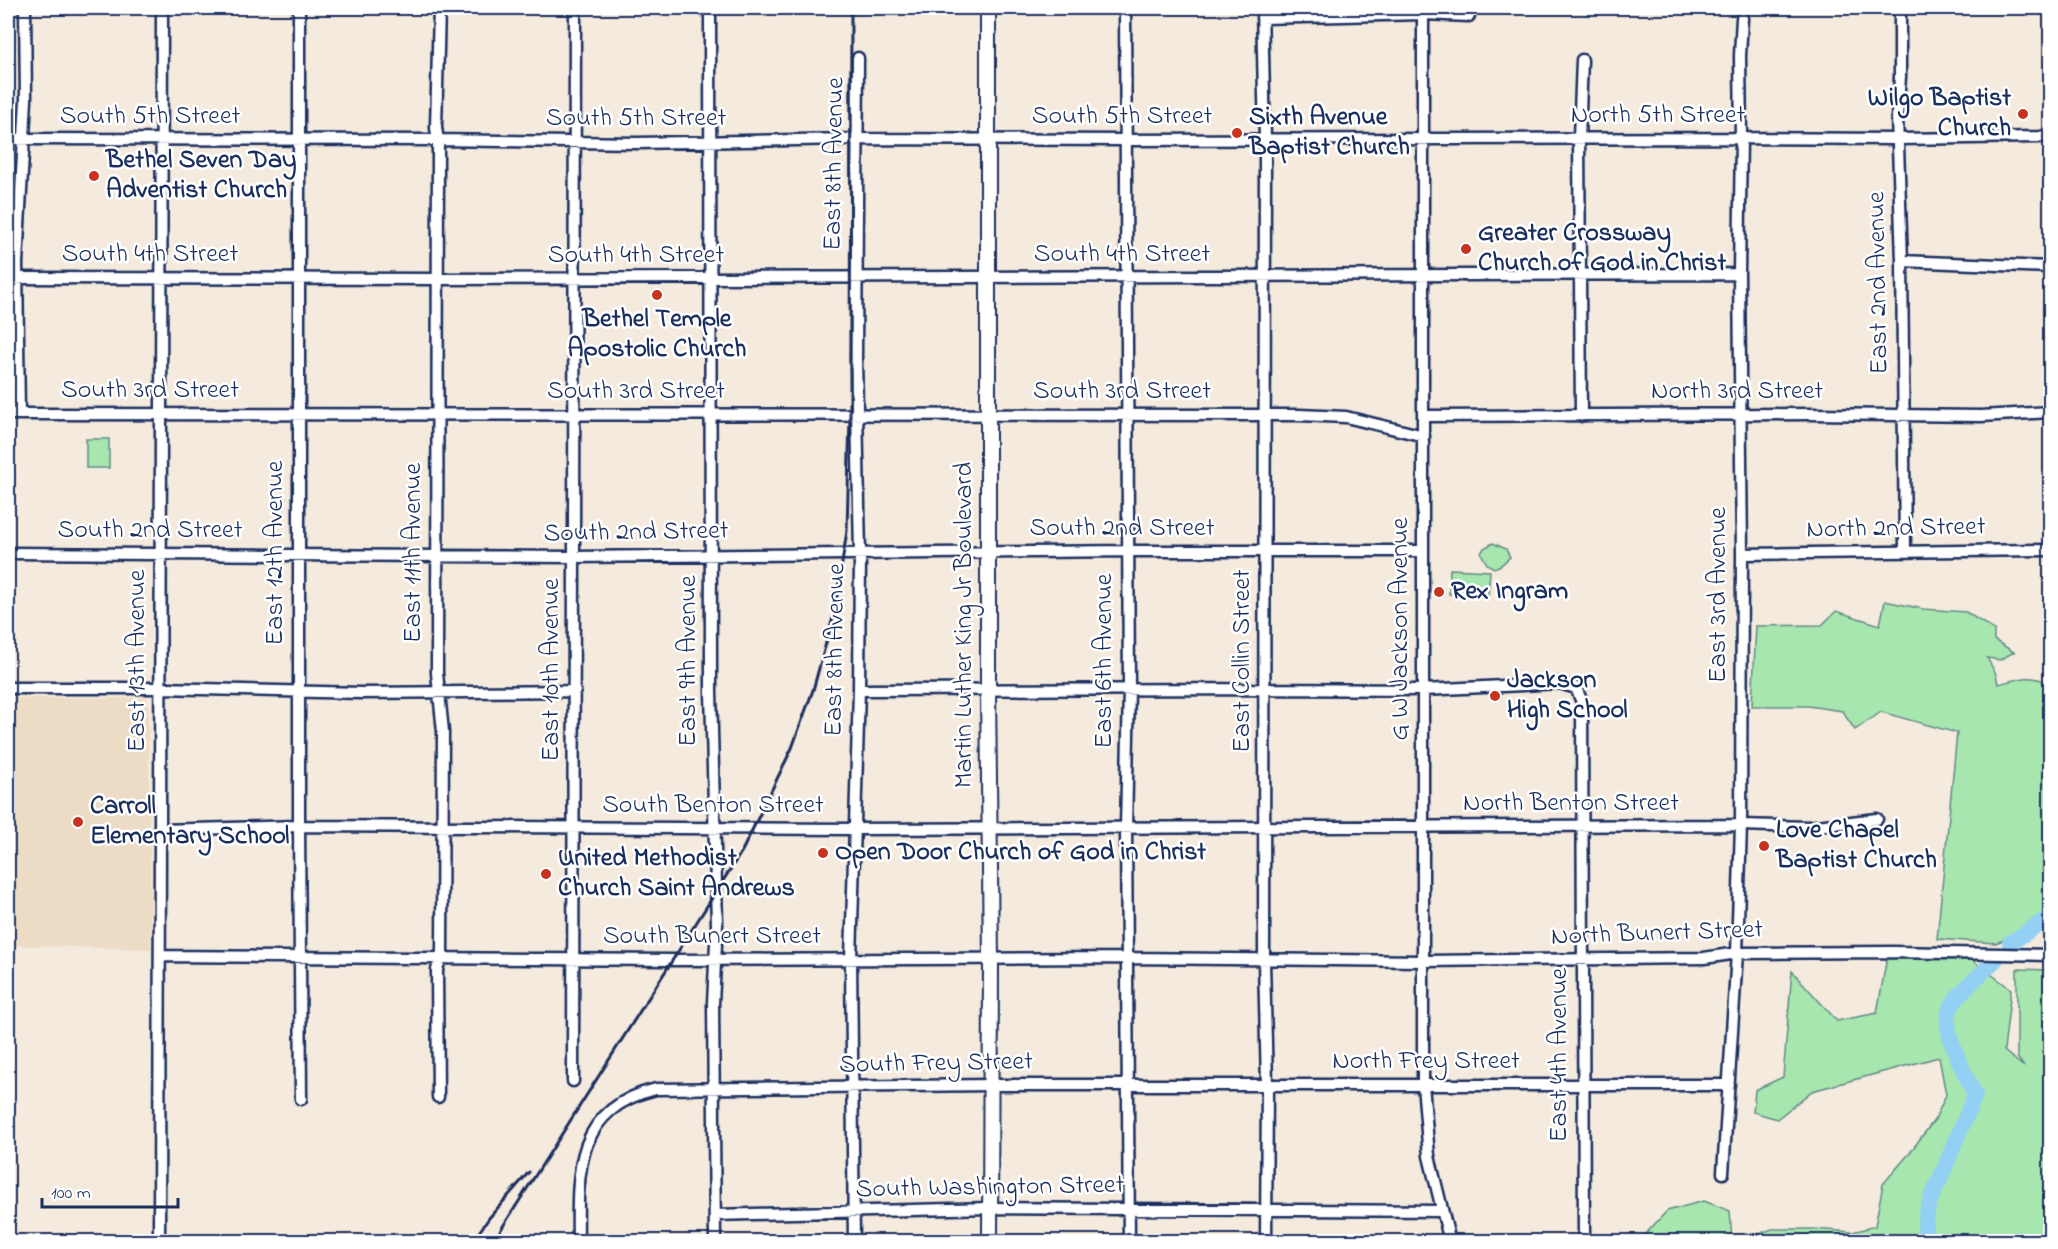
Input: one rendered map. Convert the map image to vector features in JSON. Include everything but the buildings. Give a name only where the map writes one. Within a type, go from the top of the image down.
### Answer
[{"type":"main road","name":"Martin Luther King Jr Boulevard","points":[[988,8],[990,1242]]},
{"type":"street","points":[[13,414],[12,278],[25,139],[25,8]]},
{"type":"street","name":"East 13th Avenue","points":[[159,1242],[162,8]]},
{"type":"street","name":"East 12th Avenue","points":[[299,8],[299,826],[302,1099]]},
{"type":"street","name":"East 11th Avenue","points":[[438,1097],[437,970],[442,952],[442,732],[437,673],[436,557],[438,140],[436,128],[439,8]]},
{"type":"street","name":"East 10th Avenue","points":[[573,1081],[575,8]]},
{"type":"street","name":"East 9th Avenue","points":[[710,8],[711,691],[717,924],[712,1003],[715,1242]]},
{"type":"street","name":"East 6th Avenue","points":[[1125,8],[1129,1242]]},
{"type":"street","points":[[1262,13],[1423,11],[1468,16]]},
{"type":"street","name":"G W Jackson Avenue","points":[[1423,11],[1424,1084],[1428,1156],[1450,1242]]},
{"type":"street","name":"East Collin Street","points":[[1262,13],[1265,139],[1266,1242]]},
{"type":"street","name":"East 2nd Avenue","points":[[1900,15],[1897,140],[1902,261],[1905,551]]},
{"type":"street","name":"East 3rd Avenue","points":[[1723,1173],[1737,953],[1741,825],[1742,554],[1739,274],[1742,18]]},
{"type":"street","name":"East 8th Avenue","points":[[854,1242],[850,960],[859,690],[860,554],[856,276],[858,58]]},
{"type":"street","points":[[1581,416],[1579,138],[1582,60]]},
{"type":"street","name":"North 5th Street","points":[[1265,139],[1897,140],[2050,135]]},
{"type":"street","name":"South 5th Street","points":[[8,139],[438,140],[576,143],[858,139],[1265,139]]},
{"type":"street","points":[[1902,261],[2050,267]]},
{"type":"street","name":"South 4th Street","points":[[12,278],[576,279],[1739,274]]},
{"type":"street","name":"North 3rd Street","points":[[1424,417],[1740,414],[1981,416],[2050,412]]},
{"type":"street","name":"South 3rd Street","points":[[13,414],[1264,415]]},
{"type":"street","points":[[1264,415],[1346,417],[1424,436]]},
{"type":"street","name":"North 2nd Street","points":[[1742,554],[2050,549]]},
{"type":"street","points":[[1265,550],[1423,551]]},
{"type":"street","name":"South 2nd Street","points":[[8,553],[575,557],[1265,550]]},
{"type":"street","name":"East 4th Avenue","points":[[1424,690],[1560,683],[1576,688],[1582,702],[1584,1242]]},
{"type":"street","points":[[8,688],[575,691]]},
{"type":"street","points":[[859,690],[1424,690]]},
{"type":"street","name":"North Benton Street","points":[[1265,827],[1741,825],[1808,827],[1877,819]]},
{"type":"street","name":"South Benton Street","points":[[160,830],[299,826],[574,829],[1265,827]]},
{"type":"street","name":"North Bunert Street","points":[[1264,961],[1704,958],[1737,953],[1892,952],[2050,955]]},
{"type":"street","name":"South Bunert Street","points":[[160,956],[574,960],[1128,958],[1264,961]]},
{"type":"street","name":"North Frey Street","points":[[1267,1085],[1729,1085]]},
{"type":"street","name":"South Frey Street","points":[[578,1242],[579,1182],[582,1162],[593,1129],[611,1108],[637,1093],[657,1089],[713,1088],[1267,1085]]},
{"type":"street","name":"South Washington Street","points":[[715,1215],[990,1208],[1442,1211]]},
{"type":"shaded area","name":"Carroll Elementary School","points":[[8,698],[148,698],[151,949],[8,945]]},
{"type":"green space","points":[[86,439],[109,439],[109,468],[86,468]]},
{"type":"green space","points":[[1493,543],[1506,549],[1510,557],[1494,568],[1487,564],[1481,553],[1484,548]]},
{"type":"green space","points":[[1450,569],[1490,571],[1488,596],[1449,594]]},
{"type":"green space","points":[[1885,601],[1923,609],[1966,612],[1994,630],[1994,640],[2014,652],[2000,660],[1987,658],[1996,674],[1998,684],[2030,678],[2050,684],[2050,921],[1996,943],[1937,939],[1957,733],[1881,712],[1855,730],[1842,711],[1808,706],[1752,706],[1756,626],[1822,625],[1836,611],[1880,625]]},
{"type":"green space","points":[[1887,957],[1972,960],[2011,989],[2004,1051],[2024,1067],[2017,1057],[2017,969],[2050,970],[2050,1241],[1739,1241],[1772,1229],[1853,1232],[1875,1226],[1883,1184],[1935,1119],[1946,1095],[1939,1057],[1812,1091],[1777,1119],[1753,1112],[1755,1090],[1783,1077],[1792,971],[1837,1021],[1877,1013]]},
{"type":"green space","points":[[1704,1201],[1730,1211],[1732,1241],[1642,1241],[1641,1239],[1667,1211]]},
{"type":"waterway","points":[[2010,943],[2050,917]]},
{"type":"waterway","points":[[1925,1242],[1927,1210],[1975,1095],[1952,1042],[1949,1031],[1949,1012],[1963,991],[1996,959]]},
{"type":"railway","points":[[493,1242],[742,851],[792,748],[813,690],[834,614],[847,531],[850,415],[851,8]]},
{"type":"railway","points":[[472,1242],[489,1218],[529,1172]]},
{"type":"place","name":"Wilgo Baptist Church","points":[[2023,114]]},
{"type":"place","name":"Sixth Avenue Baptist Church","points":[[1237,133]]},
{"type":"place","name":"Bethel Seven Day Adventist Church","points":[[94,176]]},
{"type":"place","name":"Greater Crossway Church of God in Christ","points":[[1466,249]]},
{"type":"place","name":"Bethel Temple Apostolic Church","points":[[657,295]]},
{"type":"place","name":"Rex Ingram","points":[[1439,592]]},
{"type":"place","name":"Jackson High School","points":[[1495,696]]},
{"type":"place","name":"Carroll Elementary School","points":[[78,822]]},
{"type":"place","name":"Love Chapel Baptist Church","points":[[1764,846]]},
{"type":"place","name":"Open Door Church of God in Christ","points":[[823,853]]},
{"type":"place","name":"United Methodist Church Saint Andrews","points":[[546,874]]}]
